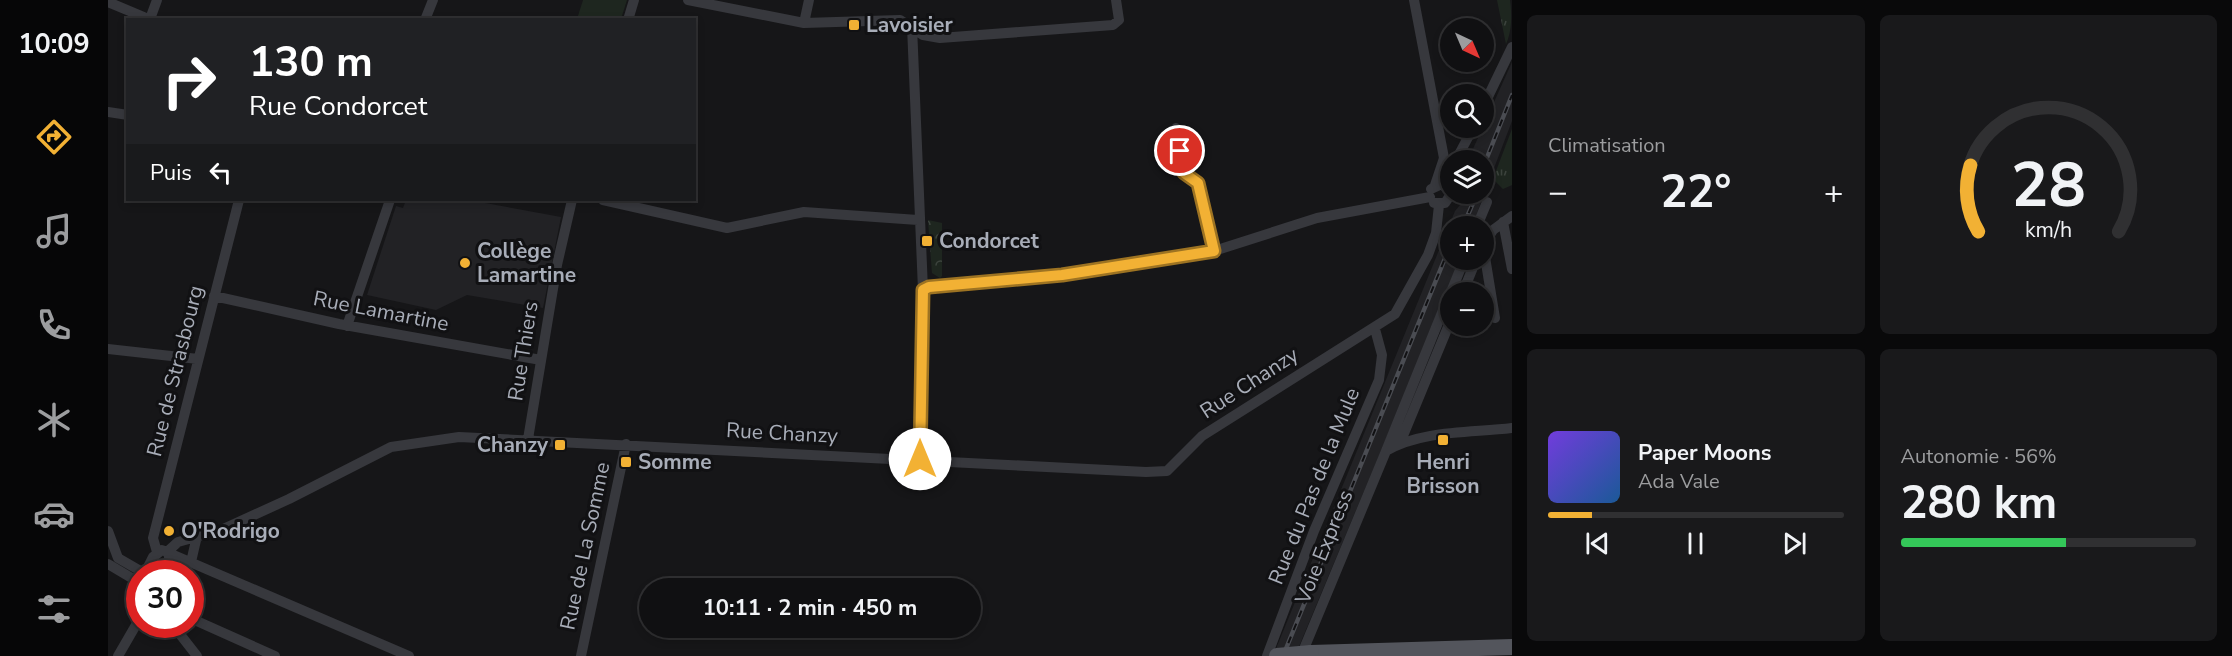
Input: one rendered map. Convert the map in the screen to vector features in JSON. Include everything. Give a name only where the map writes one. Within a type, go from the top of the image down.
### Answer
[{"type":"main road","points":[[1277,656],[1512,647]]},
{"type":"main road","points":[[1396,656],[1512,655]]},
{"type":"street","points":[[151,18],[158,0]]},
{"type":"street","points":[[427,18],[433,0]]},
{"type":"street","points":[[629,18],[634,0]]},
{"type":"street","points":[[688,0],[804,23],[900,20],[923,35],[940,38],[1108,26],[1117,24],[1119,20],[1116,0]]},
{"type":"street","points":[[804,23],[809,0]]},
{"type":"street","points":[[1414,0],[1443,150]]},
{"type":"street","points":[[108,2],[148,18]]},
{"type":"street","points":[[912,26],[918,220],[923,290],[920,459]]},
{"type":"street","points":[[1494,84],[1512,47]]},
{"type":"street","points":[[108,112],[126,115]]},
{"type":"street","points":[[1176,128],[1184,173],[1198,183],[1214,251]]},
{"type":"street","points":[[1439,205],[1430,197],[1430,190],[1440,189]]},
{"type":"street","points":[[923,290],[929,287],[1062,275],[1214,251],[1240,245],[1317,218],[1430,197]]},
{"type":"street","name":"Rue de Strasbourg","points":[[169,560],[153,538],[238,201]]},
{"type":"street","points":[[347,326],[390,201]]},
{"type":"street","name":"Rue Thiers","points":[[528,439],[557,265],[572,201]]},
{"type":"street","points":[[607,201],[727,228],[804,212],[918,220]]},
{"type":"street","name":"Rue Chanzy","points":[[164,552],[178,542],[221,530],[391,447],[459,437],[1146,472],[1167,471],[1202,436],[1375,329],[1395,314],[1428,255],[1436,233],[1439,205]]},
{"type":"street","points":[[1494,233],[1507,219]]},
{"type":"street","points":[[1507,219],[1512,269]]},
{"type":"street","points":[[1487,270],[1495,318]]},
{"type":"street","name":"Rue Lamartine","points":[[214,296],[347,326],[541,360]]},
{"type":"street","name":"Voie Express","points":[[1306,655],[1440,317]]},
{"type":"street","name":"Rue du Pas de la Mule","points":[[1267,656],[1314,531],[1379,380],[1382,355],[1375,329]]},
{"type":"street","points":[[1400,443],[1444,336]]},
{"type":"street","points":[[108,348],[198,359]]},
{"type":"street","points":[[1385,452],[1400,443],[1512,428]]},
{"type":"street","name":"Rue de La Somme","points":[[580,656],[626,444]]},
{"type":"street","points":[[108,531],[118,558],[126,563]]},
{"type":"street","points":[[191,560],[197,536]]},
{"type":"street","points":[[156,560],[164,552],[186,560]]},
{"type":"street","points":[[108,564],[126,575]]},
{"type":"street","points":[[204,568],[409,656]]},
{"type":"street","points":[[204,624],[275,656]]},
{"type":"street","points":[[118,656],[128,638]]},
{"type":"street","points":[[183,638],[197,656]]},
{"type":"shaded area","points":[[1512,62],[1512,121],[1494,168],[1494,150],[1472,150],[1478,138],[1494,138],[1494,102]]},
{"type":"shaded area","name":"Collège Lamartine","points":[[406,201],[474,201],[561,217],[543,308],[467,295],[436,310],[367,295],[396,206],[403,208]]},
{"type":"shaded area","points":[[1461,204],[1480,204],[1476,216],[1453,216]]},
{"type":"shaded area","points":[[1440,248],[1440,270],[1455,270],[1450,282],[1440,282],[1440,307],[1398,410],[1295,656],[1273,656]]},
{"type":"green space","points":[[583,0],[627,0],[621,18],[577,18]]},
{"type":"green space","points":[[1497,0],[1510,0],[1511,23],[1506,44]]},
{"type":"green space","points":[[1512,129],[1512,185],[1503,189],[1494,180]]},
{"type":"green space","points":[[928,220],[942,223],[942,276],[940,278],[932,273]]},
{"type":"railway","points":[[1490,150],[1512,95]]},
{"type":"railway","points":[[1467,216],[1473,204]]},
{"type":"railway","points":[[1283,656],[1440,270]]},
{"type":"place","name":"Lavoisier","points":[[854,25]]},
{"type":"place","name":"Condorcet","points":[[927,241]]},
{"type":"place","name":"Collège Lamartine","points":[[465,263]]},
{"type":"place","name":"Henri Brisson","points":[[1443,440]]},
{"type":"place","name":"Chanzy","points":[[560,445]]},
{"type":"place","name":"Somme","points":[[626,462]]},
{"type":"place","name":"O'Rodrigo","points":[[169,531]]},
{"type":"route","points":[[920,459],[923,290],[929,287],[1062,275],[1214,251],[1198,183],[1184,173],[1180,151]]}]
